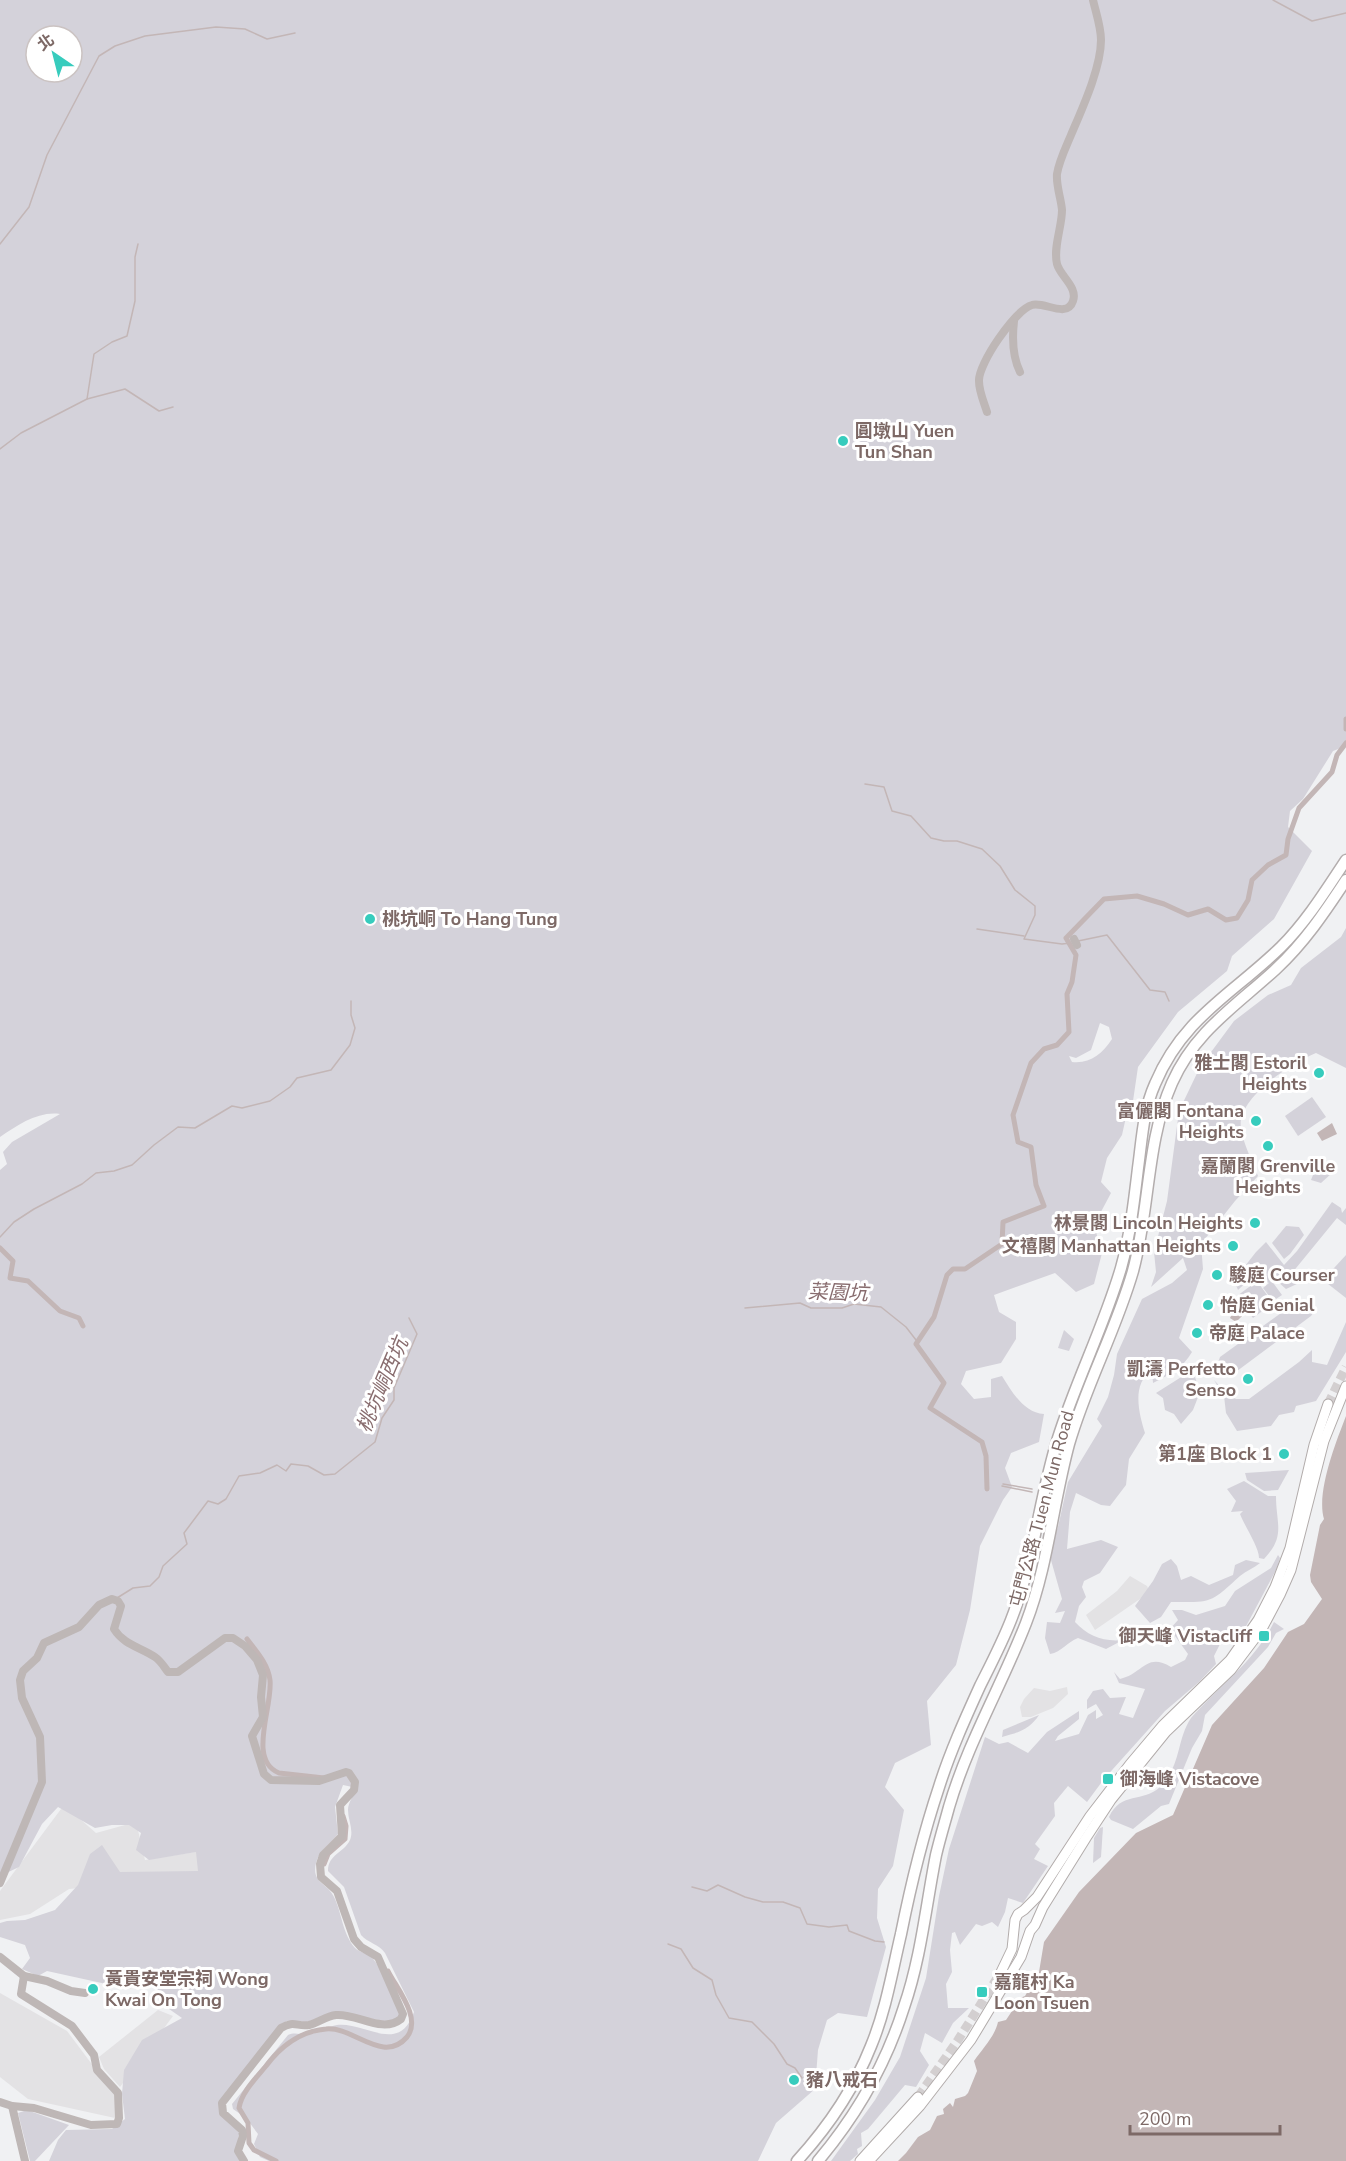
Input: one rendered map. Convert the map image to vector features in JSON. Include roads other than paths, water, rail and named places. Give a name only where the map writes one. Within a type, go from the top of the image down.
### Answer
[{"type":"highway","name":"屯門公路 Tuen Mun Road","points":[[797,2161],[829,2122],[853,2085],[871,2047],[883,2013],[916,1863],[939,1786],[956,1741],[1004,1637],[1018,1600],[1026,1574],[1044,1486],[1058,1438],[1121,1268],[1131,1220],[1141,1133],[1147,1105],[1156,1081],[1168,1057],[1187,1030],[1212,1005],[1287,941],[1309,914],[1346,860]]},
{"type":"highway","name":"屯門公路 Tuen Mun Road","points":[[818,2161],[848,2122],[871,2084],[889,2049],[905,2005],[917,1957],[937,1851],[954,1789],[972,1742],[1026,1622],[1036,1591],[1070,1440],[1133,1270],[1145,1214],[1157,1130],[1171,1085],[1203,1033],[1277,968],[1303,941],[1346,880]]},
{"type":"main road","points":[[869,2161],[920,2106],[971,2040],[1021,1957],[1030,1930],[1111,1800],[1166,1732],[1232,1670],[1268,1619],[1295,1557],[1324,1441],[1346,1386]]},
{"type":"main road","points":[[1001,1972],[1012,1949],[1016,1916],[1037,1897],[1090,1816],[1130,1764],[1163,1725],[1230,1660],[1258,1620],[1275,1587],[1290,1548],[1314,1445],[1328,1404]]},
{"type":"main road","points":[[1024,1910],[1033,1913],[1036,1922]]},
{"type":"main road","points":[[1016,1924],[1020,1930],[1030,1930]]},
{"type":"main road","points":[[860,2161],[918,2097]]},
{"type":"street","points":[[987,412],[978,380],[989,353],[1014,320],[1032,305],[1065,309],[1074,300],[1073,291],[1057,262],[1062,214],[1057,177],[1059,165],[1085,101],[1101,48],[1101,37],[1093,0]]},
{"type":"street","points":[[1014,320],[1012,338],[1015,362],[1020,372]]},
{"type":"street","points":[[0,1883],[42,1782],[41,1739],[22,1698],[20,1680],[23,1671],[37,1658],[44,1643],[79,1627],[99,1605],[112,1599],[118,1601],[120,1606],[114,1629],[117,1634],[127,1643],[159,1660],[168,1672],[178,1672],[225,1638],[233,1638],[245,1646],[257,1660],[263,1675],[261,1697],[263,1717],[252,1736],[264,1774],[271,1780],[319,1781],[346,1772],[355,1782],[354,1790],[340,1805],[342,1836],[323,1855],[320,1872],[322,1879],[337,1891],[354,1939],[361,1947],[377,1955],[403,2014],[401,2019],[392,2024],[339,2015],[308,2025],[293,2023],[281,2028],[222,2103],[224,2113],[242,2130],[237,2150],[244,2161]]},
{"type":"street","points":[[0,1957],[24,1976],[47,1981],[71,1991],[86,1993]]},
{"type":"street","points":[[0,2102],[12,2106],[34,2108],[91,2125],[117,2124],[119,2118],[118,2093],[97,2070],[94,2055],[72,2026],[21,1994],[24,1976]]},
{"type":"street","points":[[12,2106],[25,2161]]},
{"type":"waterway","points":[[1273,0],[1312,21],[1346,13]]},
{"type":"waterway","points":[[0,244],[29,207],[47,155],[99,56],[115,46],[145,36],[216,27],[245,29],[267,39],[295,33]]},
{"type":"waterway","points":[[87,399],[94,354],[112,342],[127,336],[135,301],[135,257],[138,244]]},
{"type":"waterway","points":[[0,449],[21,433],[87,399],[125,389],[159,411],[173,407]]},
{"type":"waterway","points":[[1346,719],[1346,729]]},
{"type":"waterway","points":[[987,1489],[986,1456],[982,1442],[930,1408],[944,1383],[916,1344],[934,1317],[947,1275],[953,1269],[965,1269],[1002,1244],[1003,1222],[1044,1206],[1036,1185],[1031,1147],[1018,1142],[1013,1115],[1031,1063],[1044,1049],[1057,1045],[1069,1032],[1067,994],[1072,982],[1076,955],[1066,938],[1104,899],[1137,896],[1164,904],[1188,915],[1208,909],[1226,920],[1237,918],[1248,900],[1252,880],[1268,865],[1286,855],[1288,839],[1299,808],[1332,772],[1337,755],[1346,743]]},
{"type":"waterway","points":[[865,784],[884,787],[892,811],[911,816],[931,838],[957,841],[982,849],[1000,866],[1015,890],[1035,906],[1035,915],[1024,939],[1071,943]]},
{"type":"waterway","points":[[977,929],[1024,936]]},
{"type":"waterway","points":[[1078,941],[1107,935],[1150,990],[1165,992],[1169,1001]]},
{"type":"waterway","points":[[0,1237],[14,1222],[82,1184],[96,1173],[114,1171],[132,1165],[178,1127],[195,1128],[232,1106],[242,1108],[270,1101],[290,1087],[297,1078],[331,1070],[350,1045],[355,1028],[351,1015],[351,1001]]},
{"type":"waterway","points":[[0,1248],[13,1261],[10,1278],[28,1281],[60,1311],[79,1318],[83,1326]]},
{"type":"waterway","name":"菜園坑","points":[[745,1308],[800,1303],[811,1308],[842,1308],[854,1304],[881,1307],[906,1327],[916,1340]]},
{"type":"waterway","name":"桃坑峒西坑","points":[[117,1598],[133,1588],[150,1586],[159,1577],[163,1566],[187,1544],[184,1533],[208,1501],[218,1504],[226,1499],[239,1476],[260,1473],[277,1465],[286,1471],[291,1464],[308,1466],[324,1475],[335,1474],[375,1442],[382,1418],[394,1400],[394,1388],[417,1334],[409,1318]]},
{"type":"waterway","points":[[1003,1484],[1032,1489]]},
{"type":"waterway","points":[[1002,1486],[1032,1492]]},
{"type":"waterway","points":[[247,1639],[264,1663],[270,1680],[263,1745],[265,1757],[270,1766],[279,1773],[324,1778]]},
{"type":"waterway","points":[[324,1864],[328,1854],[345,1839],[346,1826],[343,1816]]},
{"type":"waterway","points":[[692,1887],[707,1891],[718,1885],[763,1902],[783,1902],[800,1908],[807,1924],[829,1927],[847,1925],[849,1931],[884,1942]]},
{"type":"waterway","points":[[668,1944],[681,1949],[693,1968],[712,1980],[716,1995],[729,2018],[752,2022],[774,2044],[787,2064],[795,2068],[802,2078]]},
{"type":"waterway","points":[[276,2161],[254,2150],[249,2143],[248,2123],[239,2108],[246,2091],[278,2052],[300,2036],[317,2030],[336,2030],[378,2046],[398,2045],[407,2037],[412,2021],[402,1995],[388,1971]]},
{"type":"tunnel","points":[[1328,1404],[1346,1367]]},
{"type":"tunnel","points":[[918,2097],[1001,1972]]},
{"type":"place","name":"圓墩山 Yuen Tun Shan","points":[[843,441]]},
{"type":"place","name":"桃坑峒 To Hang Tung","points":[[370,919]]},
{"type":"place","name":"雅士閣 Estoril Heights","points":[[1319,1073]]},
{"type":"place","name":"富儷閣 Fontana Heights","points":[[1256,1121]]},
{"type":"place","name":"嘉蘭閣 Grenville Heights","points":[[1268,1146]]},
{"type":"place","name":"林景閣 Lincoln Heights","points":[[1255,1223]]},
{"type":"place","name":"文禧閣 Manhattan Heights","points":[[1233,1246]]},
{"type":"place","name":"駿庭 Courser","points":[[1217,1275]]},
{"type":"place","name":"怡庭 Genial","points":[[1208,1305]]},
{"type":"place","name":"帝庭 Palace","points":[[1197,1333]]},
{"type":"place","name":"凱濤 Perfetto Senso","points":[[1248,1379]]},
{"type":"place","name":"第1座 Block 1","points":[[1284,1454]]},
{"type":"place","name":"御天峰 Vistacliff","points":[[1264,1636]]},
{"type":"place","name":"御海峰 Vistacove","points":[[1108,1779]]},
{"type":"place","name":"黃貴安堂宗祠 Wong Kwai On Tong","points":[[93,1989]]},
{"type":"place","name":"嘉龍村 Ka Loon Tsuen","points":[[982,1992]]},
{"type":"place","name":"豬八戒石","points":[[794,2080]]}]
